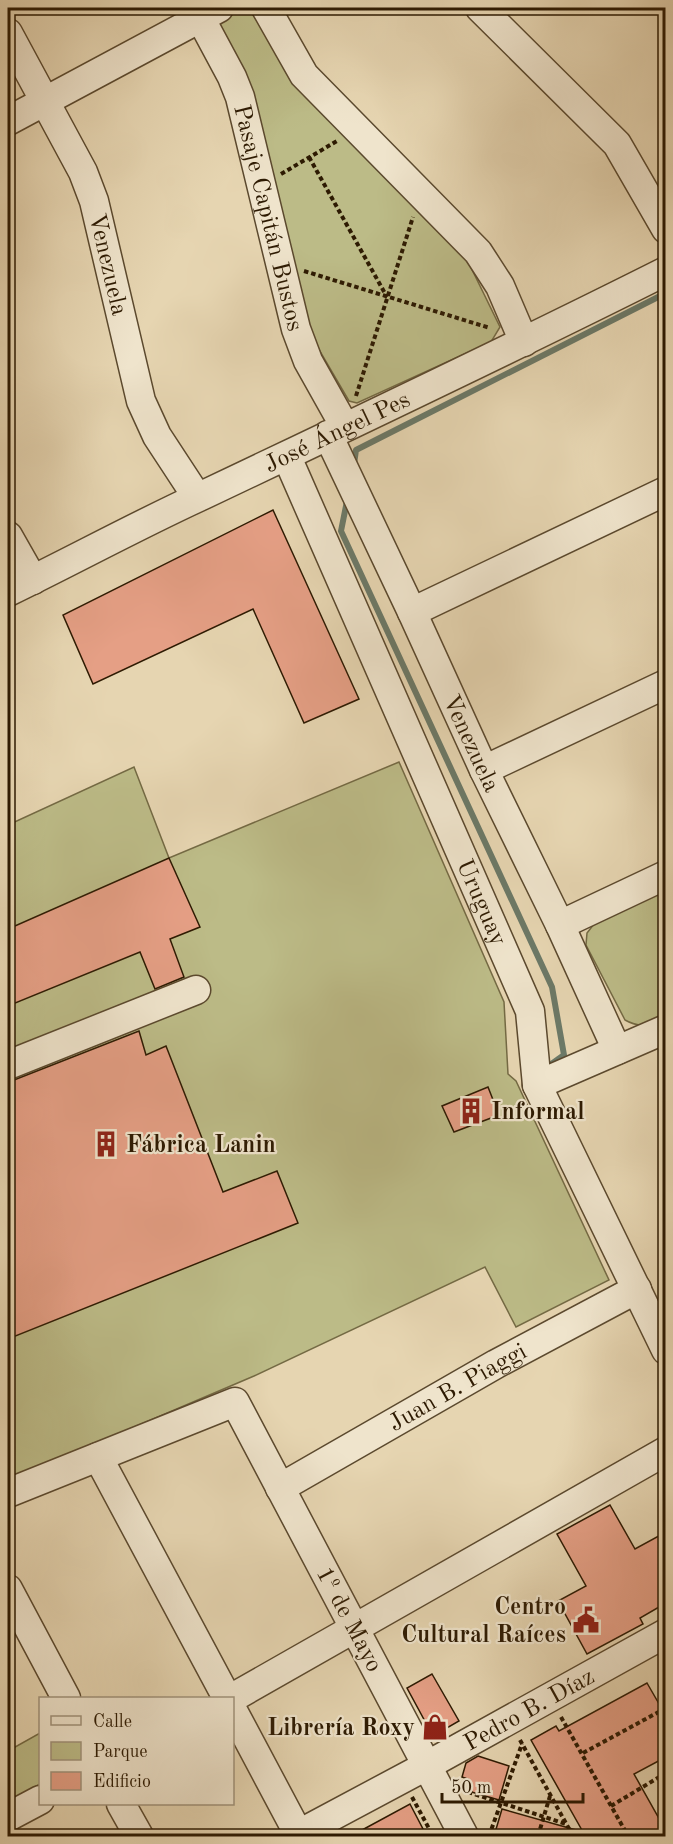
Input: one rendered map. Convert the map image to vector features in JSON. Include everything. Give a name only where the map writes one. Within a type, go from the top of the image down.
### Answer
[{"type":"street","points":[[266,8],[304,75],[478,252],[500,286],[524,342]]},
{"type":"street","points":[[480,8],[617,144],[666,230]]},
{"type":"street","points":[[8,121],[204,11]]},
{"type":"street","name":"Pasaje Capitán Bustos","points":[[204,11],[240,97],[296,329],[337,431]]},
{"type":"street","name":"Venezuela","points":[[8,33],[83,172],[94,201],[141,400],[157,436],[197,497]]},
{"type":"street","name":"José Ángel Pes","points":[[8,592],[197,497],[524,342],[666,271]]},
{"type":"street","name":"Venezuela","points":[[337,431],[412,612],[617,1050]]},
{"type":"street","name":"Uruguay","points":[[287,456],[531,1011],[537,1085],[637,1289],[658,1315],[666,1350]]},
{"type":"street","points":[[412,612],[666,491]]},
{"type":"street","points":[[8,536],[33,580]]},
{"type":"street","points":[[484,770],[666,684]]},
{"type":"street","points":[[560,925],[666,875]]},
{"type":"street","points":[[8,1065],[196,990]]},
{"type":"street","points":[[537,1085],[666,1029]]},
{"type":"street","name":"Juan B. Piaggi","points":[[280,1488],[496,1364],[637,1289]]},
{"type":"street","name":"1º de Mayo","points":[[98,1457],[235,1402],[464,1836]]},
{"type":"street","points":[[233,1697],[666,1451]]},
{"type":"street","points":[[8,1493],[98,1457],[226,1697]]},
{"type":"street","points":[[8,1588],[65,1697]]},
{"type":"street","name":"Pedro B. Díaz","points":[[297,1836],[428,1765],[516,1732],[550,1697],[666,1633]]},
{"type":"street","points":[[234,1713],[297,1836]]},
{"type":"street","points":[[8,1817],[39,1801]]},
{"type":"street","points":[[122,1805],[139,1836]]},
{"type":"path","points":[[276,177],[345,137]]},
{"type":"path","points":[[309,158],[387,297]]},
{"type":"path","points":[[356,396],[416,207]]},
{"type":"path","points":[[298,269],[489,331],[493,323]]},
{"type":"path","points":[[550,1697],[628,1836]]},
{"type":"path","points":[[583,1753],[666,1708]]},
{"type":"path","points":[[516,1732],[573,1836]]},
{"type":"path","points":[[489,1836],[516,1732]]},
{"type":"path","points":[[611,1806],[664,1774],[666,1782]]},
{"type":"path","points":[[402,1779],[433,1836]]},
{"type":"path","points":[[458,1789],[566,1824]]},
{"type":"path","points":[[538,1836],[550,1795]]},
{"type":"green space","points":[[241,8],[253,13],[460,245],[500,327],[491,342],[357,403],[349,401],[304,324],[216,34],[219,18]]},
{"type":"green space","points":[[399,762],[504,1002],[508,1074],[516,1081],[609,1280],[516,1327],[485,1267],[254,1376],[8,1481],[8,825],[134,767],[169,858]]},
{"type":"green space","points":[[665,889],[665,1015],[645,1024],[636,1025],[625,1020],[586,945],[587,933],[594,924]]},
{"type":"green space","points":[[39,1734],[39,1785],[8,1802],[8,1751]]},
{"type":"building","points":[[273,510],[359,699],[304,723],[253,609],[93,684],[63,615]]},
{"type":"building","points":[[169,858],[200,927],[170,939],[184,977],[155,989],[140,952],[8,1006],[8,929]]},
{"type":"building","name":"Fábrica Lanin","points":[[139,1031],[146,1055],[166,1046],[223,1192],[277,1171],[298,1223],[8,1339],[8,1081]]},
{"type":"building","name":"Informal","points":[[488,1087],[499,1115],[454,1132],[442,1106]]},
{"type":"building","points":[[610,1505],[635,1549],[666,1532],[666,1603],[640,1618],[643,1624],[587,1654],[558,1601],[586,1586],[557,1534]]},
{"type":"building","points":[[432,1674],[459,1721],[433,1736],[407,1688]]},
{"type":"building","points":[[647,1683],[666,1716],[666,1757],[634,1774],[666,1831],[666,1836],[494,1836],[502,1809],[583,1832],[531,1740],[556,1726],[559,1731]]},
{"type":"building","points":[[478,1756],[509,1766],[499,1800],[468,1791],[468,1779],[462,1777],[466,1763]]},
{"type":"building","points":[[410,1804],[423,1829],[409,1836],[351,1836]]},
{"type":"waterway","points":[[354,464],[356,450],[666,293]]},
{"type":"waterway","points":[[347,501],[341,531],[552,987],[564,1055],[550,1065]]},
{"type":"place","name":"Informal","points":[[471,1111]]},
{"type":"place","name":"Fábrica Lanin","points":[[106,1144]]},
{"type":"place","name":"Centro Cultural Raíces","points":[[586,1620]]},
{"type":"place","name":"Librería Roxy","points":[[435,1727]]}]
